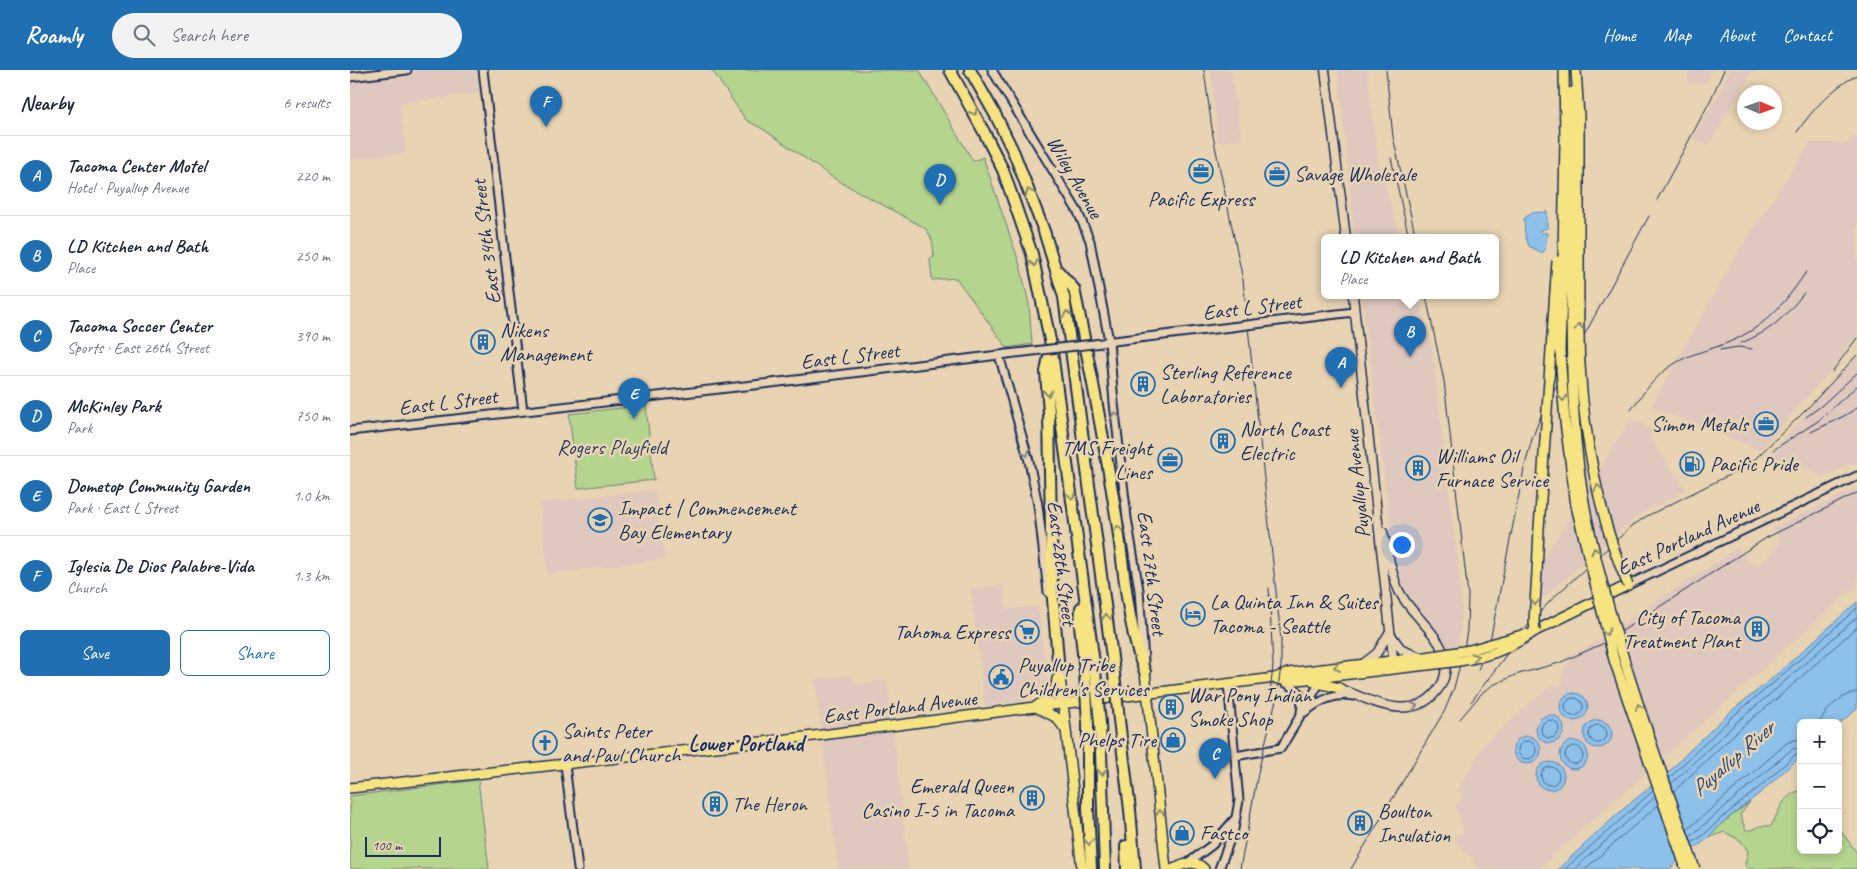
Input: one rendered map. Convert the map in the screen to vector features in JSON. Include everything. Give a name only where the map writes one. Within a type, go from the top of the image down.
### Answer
[{"type":"highway","points":[[950,70],[984,132],[1015,203],[1032,254],[1051,345],[1073,502],[1090,672],[1100,723],[1105,869]]},
{"type":"highway","points":[[970,70],[1014,153],[1057,270],[1068,323],[1113,665],[1130,810],[1134,869]]},
{"type":"highway","points":[[1057,270],[1074,289],[1106,451],[1130,609],[1141,662],[1145,672]]},
{"type":"highway","points":[[1051,345],[1046,372],[1049,413],[1052,587],[1058,664]]},
{"type":"highway","points":[[1090,672],[1088,824],[1091,869]]},
{"type":"highway","points":[[1119,720],[1127,869]]},
{"type":"main road","points":[[1325,70],[1346,234]]},
{"type":"main road","points":[[1564,70],[1564,178],[1570,366],[1587,518],[1621,653],[1694,869]]},
{"type":"main road","points":[[1574,70],[1579,117],[1560,350],[1565,422],[1576,506],[1614,660],[1686,869]]},
{"type":"main road","points":[[1567,261],[1588,432],[1605,518],[1621,568],[1631,583]]},
{"type":"main road","points":[[1535,631],[1541,488],[1567,261]]},
{"type":"main road","name":"Puyallup Avenue","points":[[1352,299],[1394,665]]},
{"type":"main road","points":[[1322,680],[1367,699],[1398,708],[1418,706],[1430,698],[1439,688],[1444,676],[1446,662],[1439,643],[1405,602],[1399,590],[1378,514]]},
{"type":"main road","name":"East Portland Avenue","points":[[1274,678],[1290,681],[1322,680],[1424,660],[1464,660],[1496,652],[1631,583]]},
{"type":"main road","points":[[1364,664],[1377,654],[1390,634],[1402,650],[1424,660]]},
{"type":"main road","points":[[1035,707],[1054,692],[1058,664]]},
{"type":"main road","name":"East 28th Street","points":[[1058,664],[1082,869]]},
{"type":"main road","name":"East Portland Avenue","points":[[350,788],[831,734],[1274,678],[1288,673],[1364,664],[1394,665]]},
{"type":"main road","name":"East 27th Street","points":[[1145,672],[1166,869]]},
{"type":"main road","points":[[1035,707],[1057,718],[1066,731]]},
{"type":"main road","points":[[1164,846],[1170,859],[1181,866],[1199,864],[1204,869]]},
{"type":"street","points":[[350,77],[408,70]]},
{"type":"street","name":"East 34th Street","points":[[483,70],[523,411]]},
{"type":"street","name":"Wiley Avenue","points":[[992,70],[1084,224],[1090,241],[1106,342]]},
{"type":"street","name":"East L Street","points":[[350,431],[762,384],[1354,312]]},
{"type":"street","name":"East 27th Street","points":[[1106,342],[1127,518],[1140,596],[1145,672]]},
{"type":"street","name":"East 28th Street","points":[[999,355],[1029,461],[1038,505],[1058,664]]},
{"type":"street","name":"East Portland Avenue","points":[[1631,583],[1857,476]]},
{"type":"street","points":[[1274,678],[1295,687],[1300,692],[1302,702],[1300,715]]},
{"type":"street","points":[[1234,756],[1281,748],[1322,680]]},
{"type":"street","points":[[1219,869],[1238,814],[1240,800],[1228,684]]},
{"type":"street","points":[[1300,715],[1331,696],[1346,695],[1367,699]]},
{"type":"street","points":[[565,765],[578,869]]},
{"type":"street","points":[[1181,866],[1212,845],[1238,814]]},
{"type":"shaded area","points":[[350,70],[476,70],[479,93],[400,103],[406,153],[350,160]]},
{"type":"shaded area","points":[[1211,70],[1231,70],[1241,139],[1218,142]]},
{"type":"shaded area","points":[[1338,70],[1367,70],[1378,162],[1400,234],[1355,234]]},
{"type":"shaded area","points":[[1688,70],[1712,70],[1706,83],[1689,85]]},
{"type":"shaded area","points":[[1728,70],[1753,70],[1744,85],[1737,85],[1737,97],[1708,146],[1693,138],[1719,94]]},
{"type":"shaded area","points":[[1857,135],[1857,340],[1853,338],[1837,363],[1760,450],[1651,407],[1736,255],[1810,143],[1850,143]]},
{"type":"shaded area","points":[[1362,299],[1419,299],[1431,341],[1461,591],[1462,614],[1458,647],[1449,648],[1408,595],[1396,570],[1392,552]]},
{"type":"shaded area","points":[[1857,354],[1857,462],[1821,477],[1807,469],[1770,455]]},
{"type":"shaded area","points":[[1635,421],[1650,429],[1652,434],[1649,436],[1686,490],[1637,516],[1539,601],[1541,563],[1629,422]]},
{"type":"shaded area","points":[[1857,488],[1857,585],[1538,869],[1479,869],[1473,862],[1474,860],[1458,844],[1454,834],[1464,833],[1456,807],[1462,801],[1462,794],[1458,789],[1484,744],[1545,690],[1557,684],[1559,686],[1564,681],[1562,679],[1564,666],[1569,663],[1567,657],[1596,643],[1628,619],[1738,548],[1746,560],[1759,567],[1781,542],[1773,528]]},
{"type":"shaded area","name":"Impact | Commencement Bay Elementary","points":[[655,490],[665,559],[548,574],[540,505],[542,502]]},
{"type":"shaded area","points":[[1003,585],[1006,610],[1038,606],[1048,687],[1026,690],[1027,700],[985,706],[971,589]]},
{"type":"shaded area","points":[[852,675],[854,684],[887,680],[909,869],[838,869],[815,679]]},
{"type":"green space","points":[[712,70],[919,70],[973,161],[983,157],[1020,265],[1029,304],[1032,344],[1007,348],[956,278],[932,280],[930,258],[934,257],[933,245],[930,235],[925,228],[835,179],[763,129],[746,120]]},
{"type":"green space","name":"Rogers Playfield","points":[[646,405],[654,480],[578,488],[569,414]]},
{"type":"green space","points":[[478,780],[489,869],[350,869],[350,796]]},
{"type":"green space","points":[[1797,792],[1797,854],[1842,854],[1842,832],[1857,853],[1857,869],[1747,869],[1745,864],[1748,851],[1740,840],[1724,832],[1709,838],[1721,824],[1750,802],[1740,815],[1746,830],[1752,830],[1760,826],[1771,826],[1779,809]]},
{"type":"water","points":[[1547,212],[1547,228],[1539,231],[1547,233],[1545,250],[1542,253],[1529,246],[1525,235],[1524,219],[1531,213]]},
{"type":"water","name":"Puyallup River","points":[[1857,602],[1857,709],[1842,722],[1842,719],[1797,719],[1797,760],[1760,793],[1721,824],[1709,838],[1679,859],[1670,869],[1558,869],[1621,811],[1672,769],[1730,712],[1768,682]]},
{"type":"water","points":[[1574,693],[1584,697],[1588,707],[1584,717],[1574,721],[1564,717],[1560,707],[1564,697]]},
{"type":"water","points":[[1550,715],[1560,719],[1564,729],[1560,739],[1550,743],[1540,739],[1536,729],[1540,719]]},
{"type":"water","points":[[1598,720],[1608,724],[1612,734],[1608,744],[1598,748],[1588,744],[1584,734],[1588,724]]},
{"type":"water","points":[[1527,736],[1537,740],[1541,750],[1537,760],[1527,764],[1517,760],[1513,750],[1517,740]]},
{"type":"water","points":[[1574,741],[1584,745],[1588,755],[1584,765],[1574,769],[1564,765],[1560,755],[1564,745]]},
{"type":"water","points":[[1550,762],[1560,766],[1564,776],[1560,786],[1550,790],[1540,786],[1536,776],[1540,766]]},
{"type":"railway","points":[[1204,70],[1213,136],[1243,280],[1281,639],[1281,666],[1277,696],[1259,768],[1240,869]]},
{"type":"railway","points":[[1386,70],[1393,137],[1415,234]]},
{"type":"railway","points":[[1657,200],[1710,101],[1724,70]]},
{"type":"railway","points":[[1797,132],[1824,100],[1839,86],[1857,75]]},
{"type":"railway","points":[[1391,158],[1408,234]]},
{"type":"railway","points":[[1478,670],[1491,636],[1524,469],[1532,439],[1540,418],[1555,389],[1649,216]]},
{"type":"railway","points":[[1631,410],[1650,385],[1673,365],[1692,355],[1736,339],[1761,324],[1793,291],[1806,272]]},
{"type":"railway","points":[[1741,343],[1761,334],[1776,323],[1804,293]]},
{"type":"railway","points":[[1351,869],[1445,710],[1454,688],[1467,630],[1468,595],[1444,381],[1427,299]]},
{"type":"railway","points":[[1832,372],[1857,338]]},
{"type":"railway","points":[[1720,350],[1738,347],[1752,349]]},
{"type":"railway","points":[[1471,702],[1530,623],[1553,598],[1632,526],[1647,516],[1737,471],[1755,459],[1806,410],[1857,355]]},
{"type":"railway","points":[[1806,417],[1820,407],[1857,373]]},
{"type":"railway","points":[[1773,450],[1818,421],[1857,386]]},
{"type":"railway","points":[[1811,432],[1857,408]]},
{"type":"railway","points":[[1460,719],[1483,692],[1493,685],[1515,675],[1559,663],[1602,644],[1766,538],[1857,493]]},
{"type":"railway","points":[[1269,588],[1273,666],[1269,702]]},
{"type":"place","name":"Iglesia De Dios Palabre-Vida","points":[[546,127]]},
{"type":"place","name":"Pacific Express","points":[[1201,171]]},
{"type":"place","name":"Savage Wholesale","points":[[1277,174]]},
{"type":"place","name":"McKinley Park","points":[[940,205]]},
{"type":"place","name":"Nikens Management","points":[[483,342]]},
{"type":"place","name":"LD Kitchen and Bath","points":[[1410,357]]},
{"type":"place","name":"Sterling Reference Laboratories","points":[[1143,384]]},
{"type":"place","name":"Tacoma Center Motel","points":[[1341,388]]},
{"type":"place","name":"Dometop Community Garden","points":[[634,419]]},
{"type":"place","name":"Simon Metals","points":[[1766,424]]},
{"type":"place","name":"North Coast Electric","points":[[1223,441]]},
{"type":"place","name":"TMS Freight Lines","points":[[1170,460]]},
{"type":"place","name":"Pacific Pride","points":[[1692,464]]},
{"type":"place","name":"Williams Oil Furnace Service","points":[[1418,468]]},
{"type":"place","name":"Impact | Commencement Bay Elementary","points":[[600,520]]},
{"type":"place","name":"La Quinta Inn & Suites Tacoma - Seattle","points":[[1193,614]]},
{"type":"place","name":"City of Tacoma Treatment Plant","points":[[1757,629]]},
{"type":"place","name":"Tahoma Express","points":[[1027,632]]},
{"type":"place","name":"Puyallup Tribe Children's Services","points":[[1001,677]]},
{"type":"place","name":"War Pony Indian Smoke Shop","points":[[1171,707]]},
{"type":"place","name":"Phelps Tire","points":[[1173,740]]},
{"type":"place","name":"Saints Peter and Paul Church","points":[[545,743]]},
{"type":"place","name":"Tacoma Soccer Center","points":[[1215,779]]},
{"type":"place","name":"Emerald Queen Casino I-5 in Tacoma","points":[[1032,798]]},
{"type":"place","name":"The Heron","points":[[715,804]]},
{"type":"place","name":"Boulton Insulation","points":[[1360,823]]},
{"type":"place","name":"Fastco","points":[[1182,833]]},
{"type":"district","name":"Lower Portland","points":[[746,743]]}]
